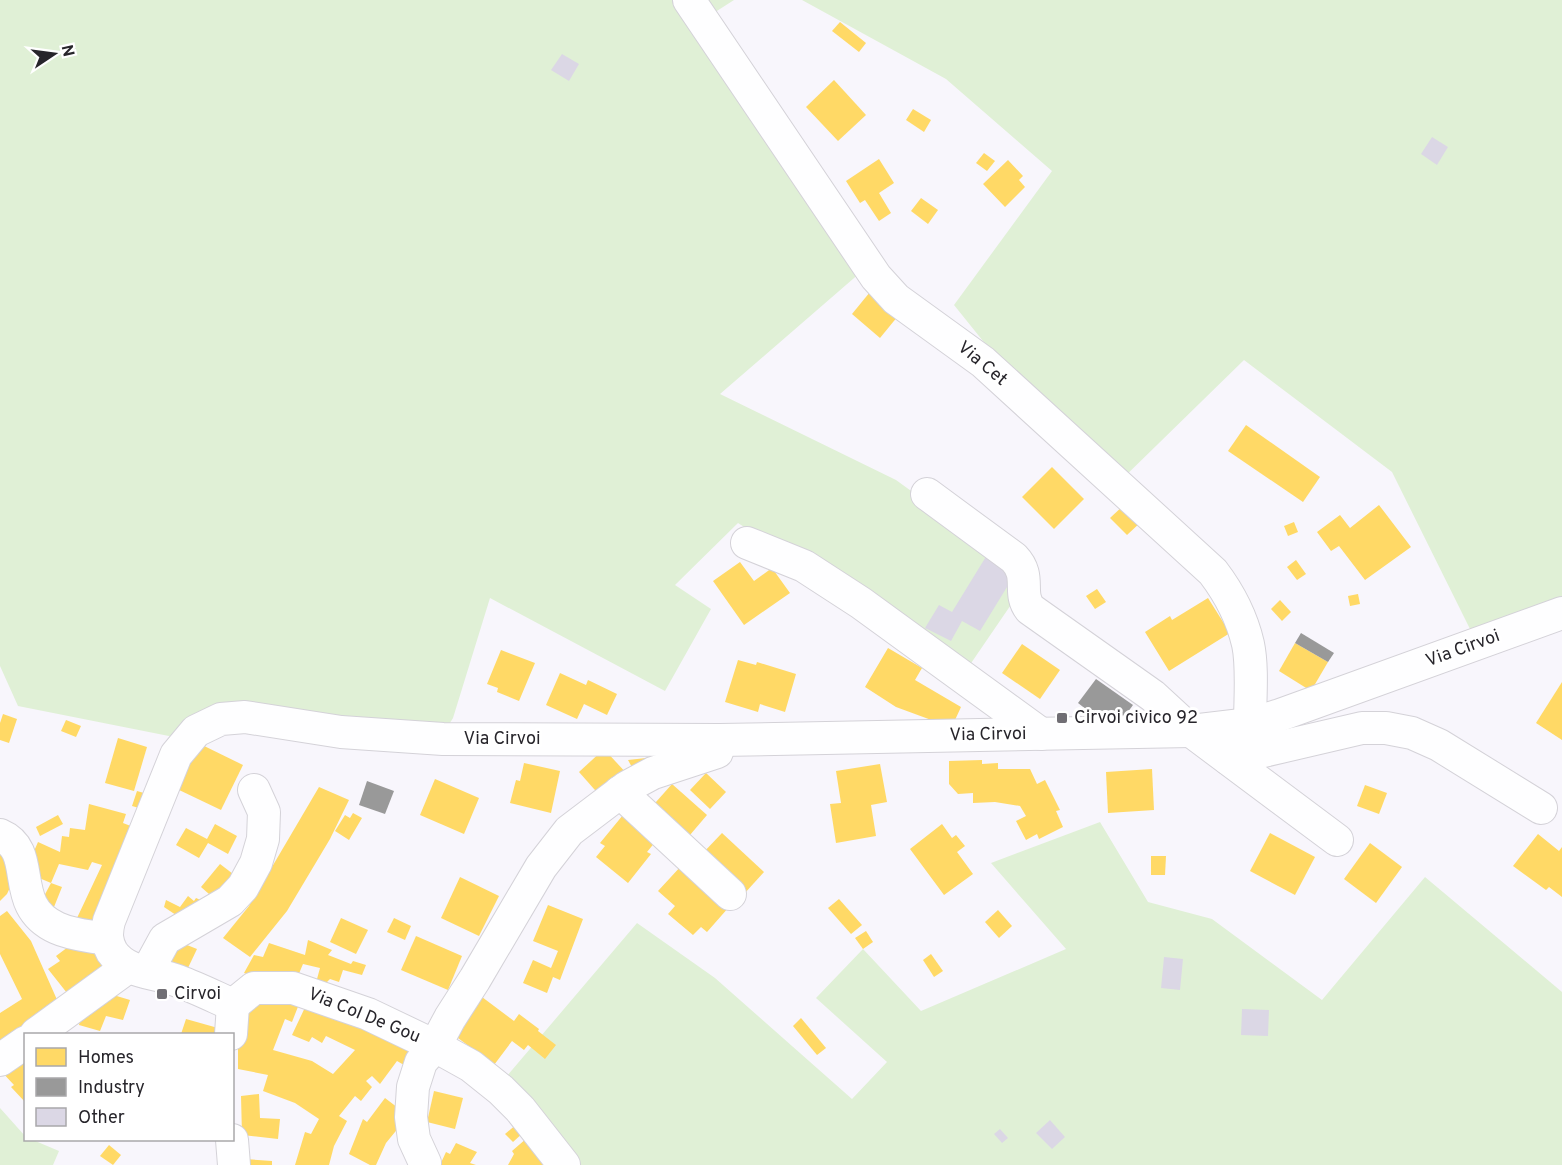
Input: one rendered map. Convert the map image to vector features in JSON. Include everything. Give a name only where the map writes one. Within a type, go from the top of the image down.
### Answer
[{"type":"street","name":"Via Cet","points":[[689,0],[876,277],[896,299],[983,362],[1213,572],[1237,612],[1248,643],[1250,724]]},
{"type":"street","points":[[927,494],[1014,558],[1024,575],[1026,603],[1030,609],[1153,696],[1191,731],[1337,840]]},
{"type":"street","name":"Via Cirvoi","points":[[747,543],[804,566],[861,603],[1041,734]]},
{"type":"street","name":"Via Cirvoi","points":[[106,939],[109,921],[176,755],[196,731],[221,719],[245,717],[341,732],[443,739],[720,740],[1191,731],[1250,724],[1280,715],[1562,613]]},
{"type":"street","points":[[1229,759],[1362,728],[1386,728],[1412,733],[1439,744],[1541,808]]},
{"type":"street","points":[[425,1163],[414,1139],[411,1117],[412,1087],[421,1062],[435,1046],[541,867],[568,831],[620,792],[653,773],[717,752],[720,740]]},
{"type":"street","points":[[39,1033],[138,969],[165,939],[230,901],[243,887],[256,863],[263,840],[264,812],[254,790]]},
{"type":"street","points":[[620,792],[730,894]]},
{"type":"street","points":[[0,835],[9,839],[18,850],[27,894],[34,911],[40,917],[69,933],[106,939],[119,961],[138,969]]},
{"type":"street","name":"Via Col De Gou","points":[[138,969],[176,980],[232,1020],[254,988],[293,988],[368,1014],[471,1066],[520,1109],[564,1165]]},
{"type":"street","points":[[0,1060],[24,1043]]},
{"type":"street","points":[[232,1141],[234,1165]]},
{"type":"green space","points":[[0,0],[734,0],[695,25],[861,272],[720,394],[896,480],[1030,577],[965,672],[738,523],[675,585],[711,609],[665,691],[490,598],[453,718],[433,750],[250,726],[189,740],[18,706],[0,666]]},
{"type":"green space","points":[[802,0],[1562,0],[1562,601],[1472,633],[1392,472],[1244,360],[1115,486],[1058,434],[954,305],[1052,171],[946,79]]},
{"type":"green space","points":[[1100,822],[1148,902],[1212,919],[1322,1000],[1425,877],[1562,992],[1562,1165],[559,1165],[496,1089],[637,923],[715,978],[852,1099],[887,1062],[816,998],[863,949],[921,1011],[1066,949],[991,863]]},
{"type":"green space","points":[[0,1108],[24,1135],[24,1141],[35,1141],[59,1151],[53,1165],[0,1165]]},
{"type":"building: Homes","points":[[840,22],[866,43],[859,52],[832,31]]},
{"type":"building: Homes","points":[[834,80],[866,115],[838,141],[806,107]]},
{"type":"building: Homes","points":[[913,109],[931,120],[924,132],[906,120]]},
{"type":"building: Homes","points":[[984,153],[995,161],[987,171],[976,163]]},
{"type":"building: Homes","points":[[879,159],[894,183],[879,193],[891,213],[879,221],[865,200],[860,203],[846,181]]},
{"type":"building: Homes","points":[[1008,160],[1023,176],[1019,180],[1025,187],[1005,207],[983,184]]},
{"type":"building: Homes","points":[[921,198],[938,210],[928,224],[911,211]]},
{"type":"building: Homes","points":[[870,292],[898,316],[880,338],[852,314]]},
{"type":"building: Homes","points":[[1246,425],[1320,477],[1303,502],[1228,451]]},
{"type":"building: Homes","points":[[1052,467],[1084,499],[1054,529],[1022,497]]},
{"type":"building: Homes","points":[[1125,504],[1142,521],[1127,535],[1110,518]]},
{"type":"building: Homes","points":[[1379,505],[1411,547],[1365,580],[1339,546],[1331,551],[1317,532],[1340,515],[1350,528]]},
{"type":"building: Homes","points":[[1294,522],[1298,532],[1288,536],[1284,526]]},
{"type":"building: Homes","points":[[1296,560],[1306,574],[1297,580],[1287,567]]},
{"type":"building: Homes","points":[[740,562],[754,581],[772,568],[790,593],[744,625],[713,581]]},
{"type":"building: Homes","points":[[1097,589],[1106,602],[1095,609],[1086,596]]},
{"type":"building: Homes","points":[[1358,594],[1360,604],[1350,606],[1348,596]]},
{"type":"building: Homes","points":[[1208,598],[1230,633],[1169,671],[1145,632],[1170,616],[1172,620]]},
{"type":"building: Homes","points":[[1280,600],[1291,612],[1282,621],[1271,609]]},
{"type":"building: Homes","points":[[1295,643],[1328,662],[1311,691],[1279,671]]},
{"type":"building: Homes","points":[[1022,644],[1060,670],[1040,699],[1002,673]]},
{"type":"building: Homes","points":[[888,648],[922,668],[915,680],[961,707],[955,720],[934,721],[896,707],[865,687]]},
{"type":"building: Homes","points":[[501,650],[535,663],[519,701],[497,692],[498,688],[487,684]]},
{"type":"building: Homes","points":[[738,660],[756,665],[757,662],[796,674],[785,712],[760,704],[758,712],[725,702]]},
{"type":"building: Homes","points":[[560,673],[586,685],[588,680],[617,694],[607,715],[584,704],[577,719],[546,705]]},
{"type":"building: Homes","points":[[1562,682],[1562,740],[1536,723]]},
{"type":"building: Homes","points":[[3,714],[17,719],[9,743],[0,740],[0,723]]},
{"type":"building: Homes","points":[[66,720],[81,726],[76,737],[61,731]]},
{"type":"building: Homes","points":[[118,738],[147,747],[134,791],[105,783]]},
{"type":"building: Homes","points":[[198,743],[243,765],[221,810],[177,789]]},
{"type":"building: Homes","points":[[604,749],[628,775],[602,798],[579,772]]},
{"type":"building: Homes","points":[[646,758],[650,767],[634,771],[628,760]]},
{"type":"building: Homes","points":[[982,760],[982,764],[998,763],[998,769],[1030,769],[1037,784],[1045,780],[1060,810],[1056,811],[1063,827],[1039,839],[1037,834],[1026,840],[1016,821],[1026,816],[1020,806],[995,802],[973,803],[973,793],[958,794],[949,784],[949,761]]},
{"type":"building: Homes","points":[[524,763],[560,771],[551,813],[510,803],[516,780],[520,781]]},
{"type":"building: Homes","points":[[880,764],[887,802],[871,805],[876,836],[836,843],[830,804],[841,803],[836,771]]},
{"type":"building: Homes","points":[[1152,769],[1154,810],[1108,813],[1106,772]]},
{"type":"building: Homes","points":[[706,773],[726,792],[710,809],[690,790]]},
{"type":"building: Homes","points":[[435,779],[479,798],[464,834],[420,815]]},
{"type":"building: Homes","points":[[672,784],[707,815],[684,842],[648,811]]},
{"type":"building: Homes","points":[[1365,785],[1387,793],[1379,814],[1357,806]]},
{"type":"building: Homes","points":[[319,787],[349,800],[330,839],[287,911],[250,957],[223,938],[249,906]]},
{"type":"building: Homes","points":[[137,791],[151,795],[146,810],[132,806]]},
{"type":"building: Homes","points":[[89,804],[126,814],[123,823],[141,830],[93,925],[77,918],[102,865],[92,862],[88,870],[59,864],[51,883],[25,872],[38,842],[60,852],[62,836],[69,837],[70,828],[85,830]]},
{"type":"building: Homes","points":[[353,813],[362,818],[349,840],[335,831],[345,815],[350,818]]},
{"type":"building: Homes","points":[[58,815],[63,824],[40,836],[36,827]]},
{"type":"building: Homes","points":[[623,815],[656,841],[647,852],[651,854],[628,883],[596,857],[605,846],[600,843]]},
{"type":"building: Homes","points":[[215,824],[237,836],[228,854],[208,843],[199,858],[176,845],[186,828],[207,839]]},
{"type":"building: Homes","points":[[942,824],[952,838],[956,835],[965,846],[957,852],[973,874],[944,895],[910,849]]},
{"type":"building: Homes","points":[[722,833],[764,872],[744,894],[702,854]]},
{"type":"building: Homes","points":[[1270,833],[1315,857],[1295,895],[1250,871]]},
{"type":"building: Homes","points":[[1538,834],[1559,851],[1562,847],[1562,897],[1549,887],[1546,890],[1513,866]]},
{"type":"building: Homes","points":[[1370,843],[1402,867],[1376,903],[1344,879]]},
{"type":"building: Homes","points":[[0,852],[20,866],[7,894],[0,901]]},
{"type":"building: Homes","points":[[1151,856],[1166,856],[1165,875],[1151,875]]},
{"type":"building: Homes","points":[[220,864],[237,877],[217,901],[201,887]]},
{"type":"building: Homes","points":[[682,865],[729,907],[707,932],[701,927],[693,935],[668,914],[675,906],[658,891]]},
{"type":"building: Homes","points":[[460,877],[499,896],[479,936],[441,918]]},
{"type":"building: Homes","points":[[51,883],[62,887],[54,907],[42,900]]},
{"type":"building: Homes","points":[[188,896],[194,901],[196,898],[205,902],[182,919],[164,907],[166,900],[180,907]]},
{"type":"building: Homes","points":[[839,899],[862,925],[851,934],[828,908]]},
{"type":"building: Homes","points":[[548,905],[583,919],[560,980],[553,977],[547,993],[523,983],[533,960],[551,968],[558,951],[533,941]]},
{"type":"building: Homes","points":[[998,910],[1012,926],[999,938],[985,922]]},
{"type":"building: Homes","points":[[7,911],[31,941],[62,1011],[29,1033],[24,1033],[24,1036],[0,1052],[0,1013],[22,999],[0,954],[0,916]]},
{"type":"building: Homes","points":[[341,918],[368,930],[356,954],[330,942]]},
{"type":"building: Homes","points":[[394,918],[411,926],[405,940],[387,932]]},
{"type":"building: Homes","points":[[866,931],[873,942],[863,949],[855,938]]},
{"type":"building: Homes","points":[[416,936],[462,956],[448,990],[401,970]]},
{"type":"building: Homes","points":[[308,940],[332,950],[328,955],[351,964],[353,961],[366,965],[362,975],[343,970],[339,982],[330,979],[326,983],[317,979],[320,968],[303,964],[295,983],[262,980],[244,973],[254,955],[263,957],[269,943],[305,955]]},
{"type":"building: Homes","points":[[76,941],[98,950],[107,965],[77,989],[75,986],[67,993],[48,969],[60,961],[56,956]]},
{"type":"building: Homes","points":[[177,941],[197,949],[187,970],[167,962]]},
{"type":"building: Homes","points":[[931,954],[943,971],[934,977],[923,960]]},
{"type":"building: Homes","points":[[252,992],[301,999],[292,1022],[285,1019],[273,1050],[312,1061],[333,1074],[355,1050],[326,1036],[322,1043],[312,1037],[309,1042],[292,1035],[308,1001],[412,1049],[404,1065],[397,1061],[380,1084],[372,1076],[366,1081],[372,1087],[361,1101],[355,1096],[339,1116],[347,1121],[334,1146],[329,1165],[295,1165],[305,1132],[311,1134],[319,1119],[295,1103],[263,1091],[268,1075],[238,1069],[238,1037]]},
{"type":"building: Homes","points":[[110,994],[130,1000],[123,1020],[106,1016],[100,1031],[79,1025],[83,1008]]},
{"type":"building: Homes","points":[[478,994],[514,1021],[519,1014],[556,1045],[545,1059],[528,1045],[524,1050],[512,1041],[494,1065],[450,1032]]},
{"type":"building: Homes","points":[[801,1018],[826,1048],[817,1055],[793,1026]]},
{"type":"building: Homes","points":[[186,1019],[218,1028],[216,1033],[181,1033]]},
{"type":"building: Homes","points":[[24,1050],[24,1101],[11,1087],[14,1085],[0,1070]]},
{"type":"building: Homes","points":[[434,1091],[463,1098],[455,1129],[427,1122]]},
{"type":"building: Homes","points":[[259,1094],[260,1118],[280,1119],[278,1139],[242,1135],[241,1096]]},
{"type":"building: Homes","points":[[385,1098],[402,1111],[404,1121],[386,1143],[376,1165],[370,1165],[349,1154],[363,1119],[367,1122]]},
{"type":"building: Homes","points":[[517,1124],[524,1132],[513,1142],[505,1134]]},
{"type":"building: Homes","points":[[527,1138],[546,1165],[508,1165],[514,1154],[512,1151]]},
{"type":"building: Homes","points":[[456,1143],[477,1152],[470,1163],[476,1165],[440,1165],[446,1152],[450,1154]]},
{"type":"building: Homes","points":[[109,1145],[121,1155],[113,1165],[100,1156]]},
{"type":"building: Homes","points":[[245,1159],[272,1161],[272,1165],[245,1165]]},
{"type":"building: Industry","points":[[1301,633],[1334,653],[1328,662],[1295,643]]},
{"type":"building: Industry","points":[[1096,679],[1133,705],[1122,720],[1100,720],[1078,703]]},
{"type":"building: Industry","points":[[367,781],[394,791],[385,814],[359,805]]},
{"type":"building: Other","points":[[562,54],[579,64],[569,81],[551,70]]},
{"type":"building: Other","points":[[1432,137],[1448,147],[1437,165],[1421,154]]},
{"type":"building: Other","points":[[987,555],[1015,574],[980,631],[962,621],[951,641],[925,628],[939,605],[952,612]]},
{"type":"building: Other","points":[[1164,957],[1183,959],[1180,990],[1161,988]]},
{"type":"building: Other","points":[[1242,1009],[1269,1010],[1268,1036],[1241,1035]]},
{"type":"building: Other","points":[[1050,1120],[1065,1137],[1052,1149],[1036,1133]]},
{"type":"building: Other","points":[[1000,1129],[1008,1138],[1002,1143],[994,1134]]},
{"type":"place","name":"Cirvoi civico 92","points":[[1062,718]]},
{"type":"place","name":"Cirvoi","points":[[162,994]]}]
